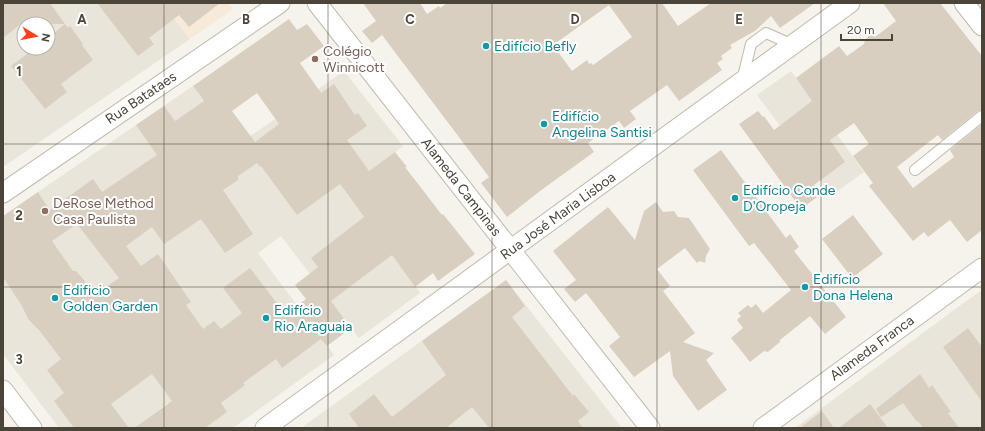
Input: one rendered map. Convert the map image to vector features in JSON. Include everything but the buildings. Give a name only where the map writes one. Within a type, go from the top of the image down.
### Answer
[{"type":"street","name":"Rua Batataes","points":[[3,193],[280,3]]},
{"type":"street","name":"Alameda Campinas","points":[[317,3],[650,428]]},
{"type":"street","name":"Rua José Maria Lisboa","points":[[265,428],[850,3]]},
{"type":"street","points":[[964,3],[982,26]]},
{"type":"street","name":"Alameda Franca","points":[[763,428],[982,268]]},
{"type":"street","points":[[3,390],[32,428]]},
{"type":"lane","points":[[742,82],[751,44],[766,33],[793,45]]},
{"type":"lane","points":[[915,170],[982,116]]},
{"type":"shaded area","points":[[3,3],[162,3],[190,39],[3,167]]},
{"type":"shaded area","points":[[161,3],[228,3],[233,9],[190,39]]},
{"type":"shaded area","points":[[344,71],[403,146],[344,190],[420,293],[359,338],[281,236],[258,253],[334,355],[233,428],[187,428],[168,403],[134,428],[59,428],[3,354],[3,276],[65,231],[38,192],[193,86],[236,146]]},
{"type":"shaded area","points":[[791,71],[864,172],[832,195],[757,95]]},
{"type":"shaded area","points":[[506,280],[622,428],[301,428]]},
{"type":"shaded area","points":[[982,290],[982,428],[795,428],[962,304]]},
{"type":"place","name":"Edifício Befly","points":[[486,46]]},
{"type":"place","name":"Colégio Winnicott","points":[[315,59]]},
{"type":"place","name":"Edifício Angelina Santisi","points":[[544,124]]},
{"type":"place","name":"Edifício Conde D'Oropeja","points":[[735,198]]},
{"type":"place","name":"DeRose Method Casa Paulista","points":[[45,211]]},
{"type":"place","name":"Edifício Dona Helena","points":[[805,287]]},
{"type":"place","name":"Edificio Golden Garden","points":[[55,298]]},
{"type":"place","name":"Edifício Rio Araguaia","points":[[266,318]]}]
